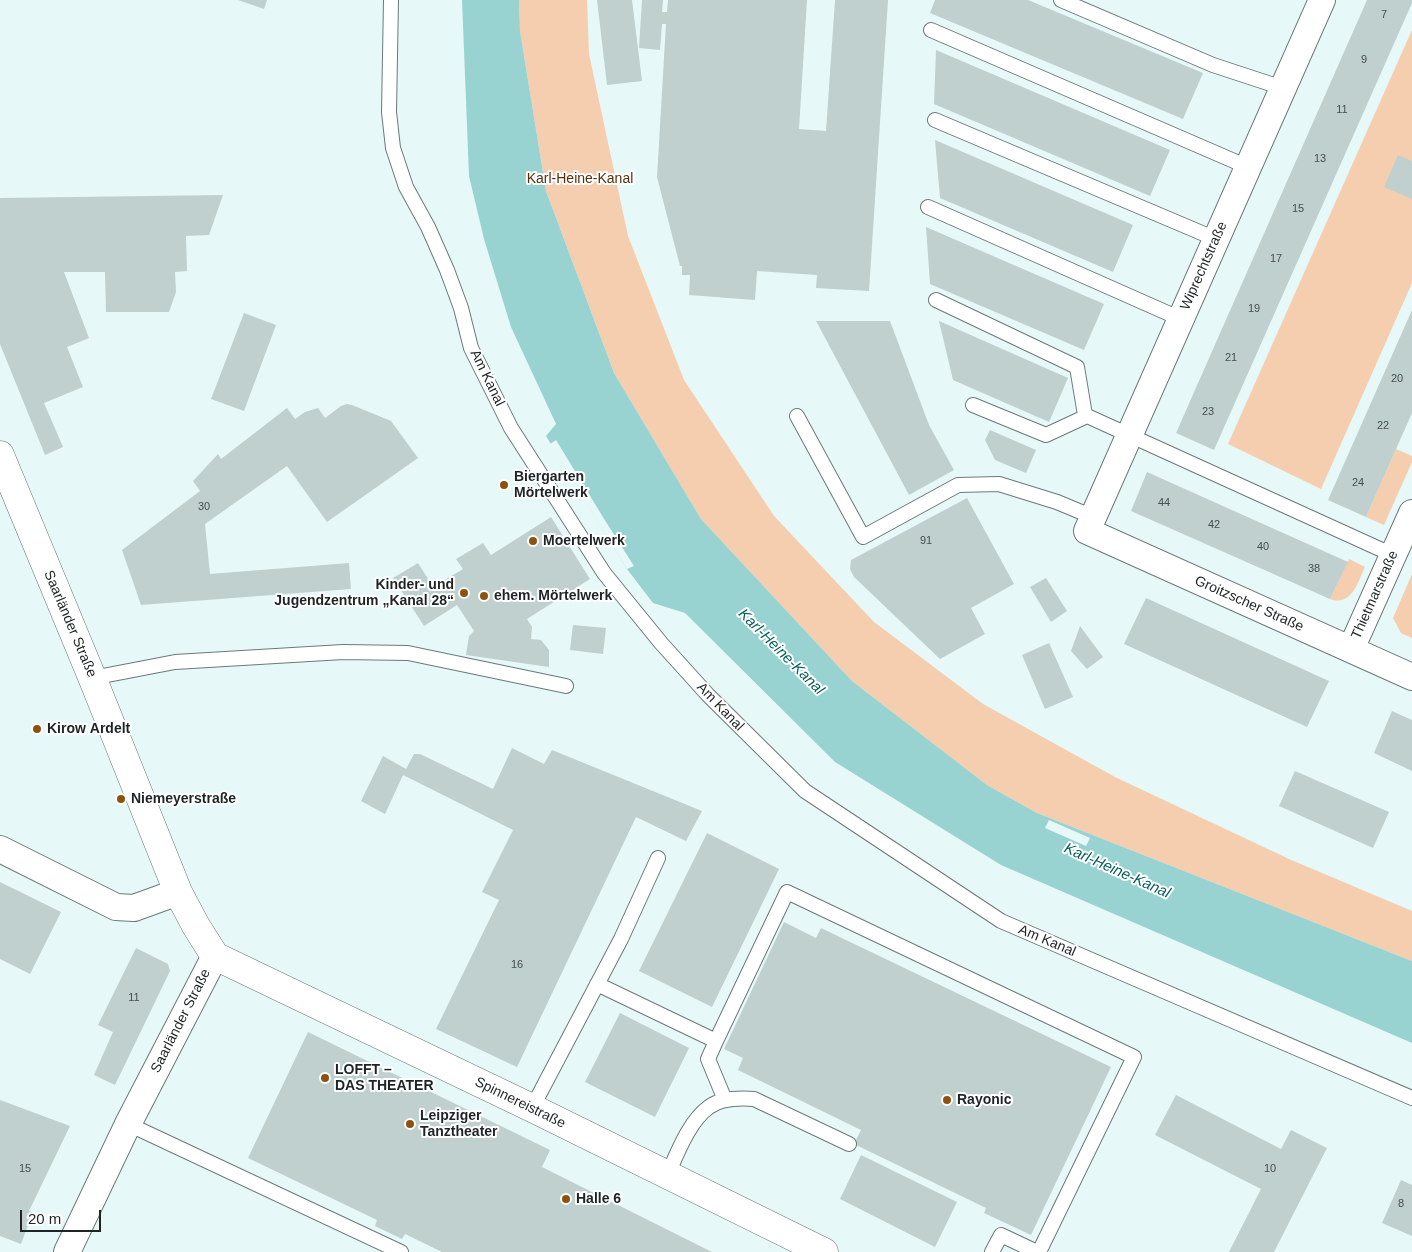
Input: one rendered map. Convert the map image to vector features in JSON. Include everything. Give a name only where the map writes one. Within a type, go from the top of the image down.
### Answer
[{"type":"street","name":"Wiprechtstraße","points":[[1090,524],[1322,0]]},
{"type":"street","name":"Saarländer Straße","points":[[0,455],[178,892],[215,956],[128,1124],[67,1252]]},
{"type":"street","name":"Thietmarstraße","points":[[1350,650],[1412,513]]},
{"type":"street","name":"Groitzscher Straße","points":[[1090,524],[1350,650],[1412,676]]},
{"type":"street","points":[[0,849],[116,907],[134,908],[178,892]]},
{"type":"street","name":"Spinnereistraße","points":[[215,956],[532,1108],[824,1252]]},
{"type":"lane","name":"Am Kanal","points":[[391,0],[389,112],[393,148],[406,187],[428,227],[447,270],[461,308],[471,348],[511,428],[604,573],[661,643],[708,695],[805,791],[1002,921],[1412,1098]]},
{"type":"lane","points":[[1061,0],[1213,65],[1284,88]]},
{"type":"lane","points":[[931,30],[1248,167]]},
{"type":"lane","points":[[934,120],[1216,239]]},
{"type":"lane","points":[[928,207],[1181,319]]},
{"type":"lane","points":[[936,300],[1077,367],[1085,415],[1393,555]]},
{"type":"lane","points":[[973,405],[1046,435],[1087,416]]},
{"type":"lane","points":[[797,416],[863,537],[958,485],[999,484],[1057,502],[1090,524]]},
{"type":"lane","points":[[92,678],[176,662],[343,652],[408,653],[566,686]]},
{"type":"lane","points":[[532,1108],[621,939],[658,858]]},
{"type":"lane","points":[[725,1100],[708,1060],[787,892],[1134,1057],[1038,1252],[1001,1234],[992,1252]]},
{"type":"lane","points":[[598,984],[716,1041]]},
{"type":"lane","points":[[667,1176],[697,1118],[710,1106],[725,1100],[738,1098],[754,1099],[849,1144]]},
{"type":"lane","points":[[128,1124],[401,1252]]},
{"type":"green space","name":"Karl-Heine-Kanal","points":[[519,0],[587,0],[589,54],[628,236],[684,380],[774,516],[874,622],[983,704],[1115,777],[1289,859],[1412,911],[1412,961],[1037,813],[987,785],[852,681],[701,519],[614,373],[546,191],[520,31]]},
{"type":"green space","points":[[1412,30],[1412,283],[1321,489],[1228,444]]},
{"type":"green space","points":[[1396,449],[1412,456],[1412,462],[1384,525],[1366,517]]},
{"type":"green space","points":[[1349,559],[1365,567],[1360,579],[1349,596],[1338,600],[1330,599]]},
{"type":"green space","points":[[1412,574],[1412,638],[1401,633],[1393,618]]},
{"type":"water","points":[[462,0],[519,0],[520,31],[546,191],[614,373],[701,519],[852,681],[987,785],[1037,813],[1412,961],[1412,1043],[1001,865],[835,762],[685,613],[653,603],[627,569],[546,436],[556,424],[511,327],[484,239],[469,176]]},
{"type":"pier","points":[[556,440],[634,566],[627,569],[550,444]]},
{"type":"pier","points":[[1049,820],[1090,838],[1086,846],[1045,828]]},
{"type":"building","points":[[238,0],[267,0],[264,9]]},
{"type":"building","points":[[597,0],[632,0],[642,81],[607,85]]},
{"type":"building","points":[[642,0],[663,0],[662,12],[667,12],[668,0],[807,0],[799,129],[826,131],[835,0],[888,0],[869,291],[816,288],[817,275],[757,271],[755,300],[689,295],[690,275],[682,275],[682,266],[680,266],[657,177],[666,24],[662,24],[660,50],[639,48]]},
{"type":"building","points":[[935,0],[1028,0],[1203,73],[1183,119],[930,13]]},
{"type":"building","points":[[1367,0],[1412,0],[1412,3],[1214,450],[1176,433]]},
{"type":"building","points":[[936,50],[1170,150],[1150,196],[934,104]]},
{"type":"building","points":[[935,140],[1133,225],[1113,272],[940,198]]},
{"type":"building","points":[[1398,155],[1412,161],[1412,199],[1384,187]]},
{"type":"building","points":[[223,195],[209,235],[186,236],[187,271],[175,272],[176,292],[169,312],[106,312],[105,272],[64,272],[89,338],[67,347],[83,387],[44,403],[63,447],[45,455],[0,344],[0,198]]},
{"type":"building","points":[[926,227],[1104,304],[1084,350],[930,284]]},
{"type":"building","points":[[1412,310],[1412,413],[1366,517],[1328,500]]},
{"type":"building","points":[[244,313],[276,325],[244,411],[211,399]]},
{"type":"building","points":[[816,321],[890,321],[929,425],[954,470],[909,495]]},
{"type":"building","points":[[939,321],[1068,378],[1049,422],[953,380]]},
{"type":"building","points":[[347,404],[391,421],[418,458],[327,522],[287,466],[205,524],[210,574],[349,563],[351,589],[141,605],[122,550],[200,491],[193,481],[218,454],[221,459],[287,408],[295,419],[305,412],[318,408],[325,418],[341,406]]},
{"type":"building","points":[[990,430],[1036,450],[1026,473],[995,460],[985,440]]},
{"type":"building","points":[[1147,472],[1348,562],[1330,599],[1131,511]]},
{"type":"building","points":[[967,498],[1014,584],[971,608],[985,634],[940,659],[854,577],[850,569],[851,560]]},
{"type":"building","name":"ehem. Mörtelwerk","points":[[551,517],[590,579],[527,619],[532,627],[531,639],[541,640],[549,650],[549,667],[466,655],[469,636],[474,631],[457,605],[424,626],[393,578],[418,563],[433,587],[463,569],[456,559],[483,543],[491,555]]},
{"type":"building","points":[[1046,578],[1067,611],[1051,622],[1030,587]]},
{"type":"building","points":[[1146,598],[1329,681],[1307,727],[1124,644]]},
{"type":"building","points":[[573,625],[606,628],[603,654],[570,650]]},
{"type":"building","points":[[1080,626],[1103,657],[1087,669],[1071,651]]},
{"type":"building","points":[[1049,643],[1073,697],[1045,709],[1022,655]]},
{"type":"building","points":[[1392,711],[1412,720],[1412,771],[1374,753]]},
{"type":"building","points":[[512,748],[544,764],[552,750],[702,811],[686,841],[636,817],[517,1067],[436,1029],[499,900],[482,892],[513,830],[403,775],[385,814],[361,801],[383,756],[406,769],[414,754],[420,754],[493,789]]},
{"type":"building","points":[[1295,771],[1389,812],[1373,848],[1279,806]]},
{"type":"building","points":[[707,833],[779,869],[712,1007],[639,971]]},
{"type":"building","points":[[0,882],[61,912],[30,974],[0,959]]},
{"type":"building","name":"Rayonic","points":[[784,922],[816,938],[821,928],[1111,1067],[1031,1235],[984,1213],[986,1208],[854,1144],[861,1130],[738,1070],[743,1058],[724,1049]]},
{"type":"building","points":[[136,948],[168,964],[170,971],[115,1085],[94,1075],[113,1032],[98,1025]]},
{"type":"building","points":[[620,1013],[689,1048],[655,1117],[585,1082]]},
{"type":"building","points":[[308,1032],[550,1150],[542,1167],[712,1252],[442,1252],[405,1234],[402,1239],[375,1226],[377,1220],[248,1158]]},
{"type":"building","points":[[1176,1095],[1281,1149],[1291,1130],[1327,1148],[1274,1252],[1229,1252],[1261,1189],[1155,1135]]},
{"type":"building","points":[[0,1100],[70,1126],[29,1211],[33,1212],[21,1244],[0,1236]]},
{"type":"building","points":[[861,1155],[957,1202],[935,1247],[840,1199]]},
{"type":"building","points":[[1401,1180],[1412,1185],[1412,1236],[1382,1223]]},
{"type":"place","name":"Biergarten Mörtelwerk","points":[[504,485]]},
{"type":"place","name":"Moertelwerk","points":[[533,541]]},
{"type":"place","name":"Kinder- und Jugendzentrum „Kanal 28“","points":[[464,593]]},
{"type":"place","name":"ehem. Mörtelwerk","points":[[484,596]]},
{"type":"place","name":"Kirow Ardelt","points":[[37,729]]},
{"type":"place","name":"Niemeyerstraße","points":[[121,799]]},
{"type":"place","name":"LOFFT – DAS THEATER","points":[[325,1078]]},
{"type":"place","name":"Rayonic","points":[[947,1100]]},
{"type":"place","name":"Leipziger Tanztheater","points":[[410,1124]]},
{"type":"place","name":"Halle 6","points":[[566,1199]]}]
